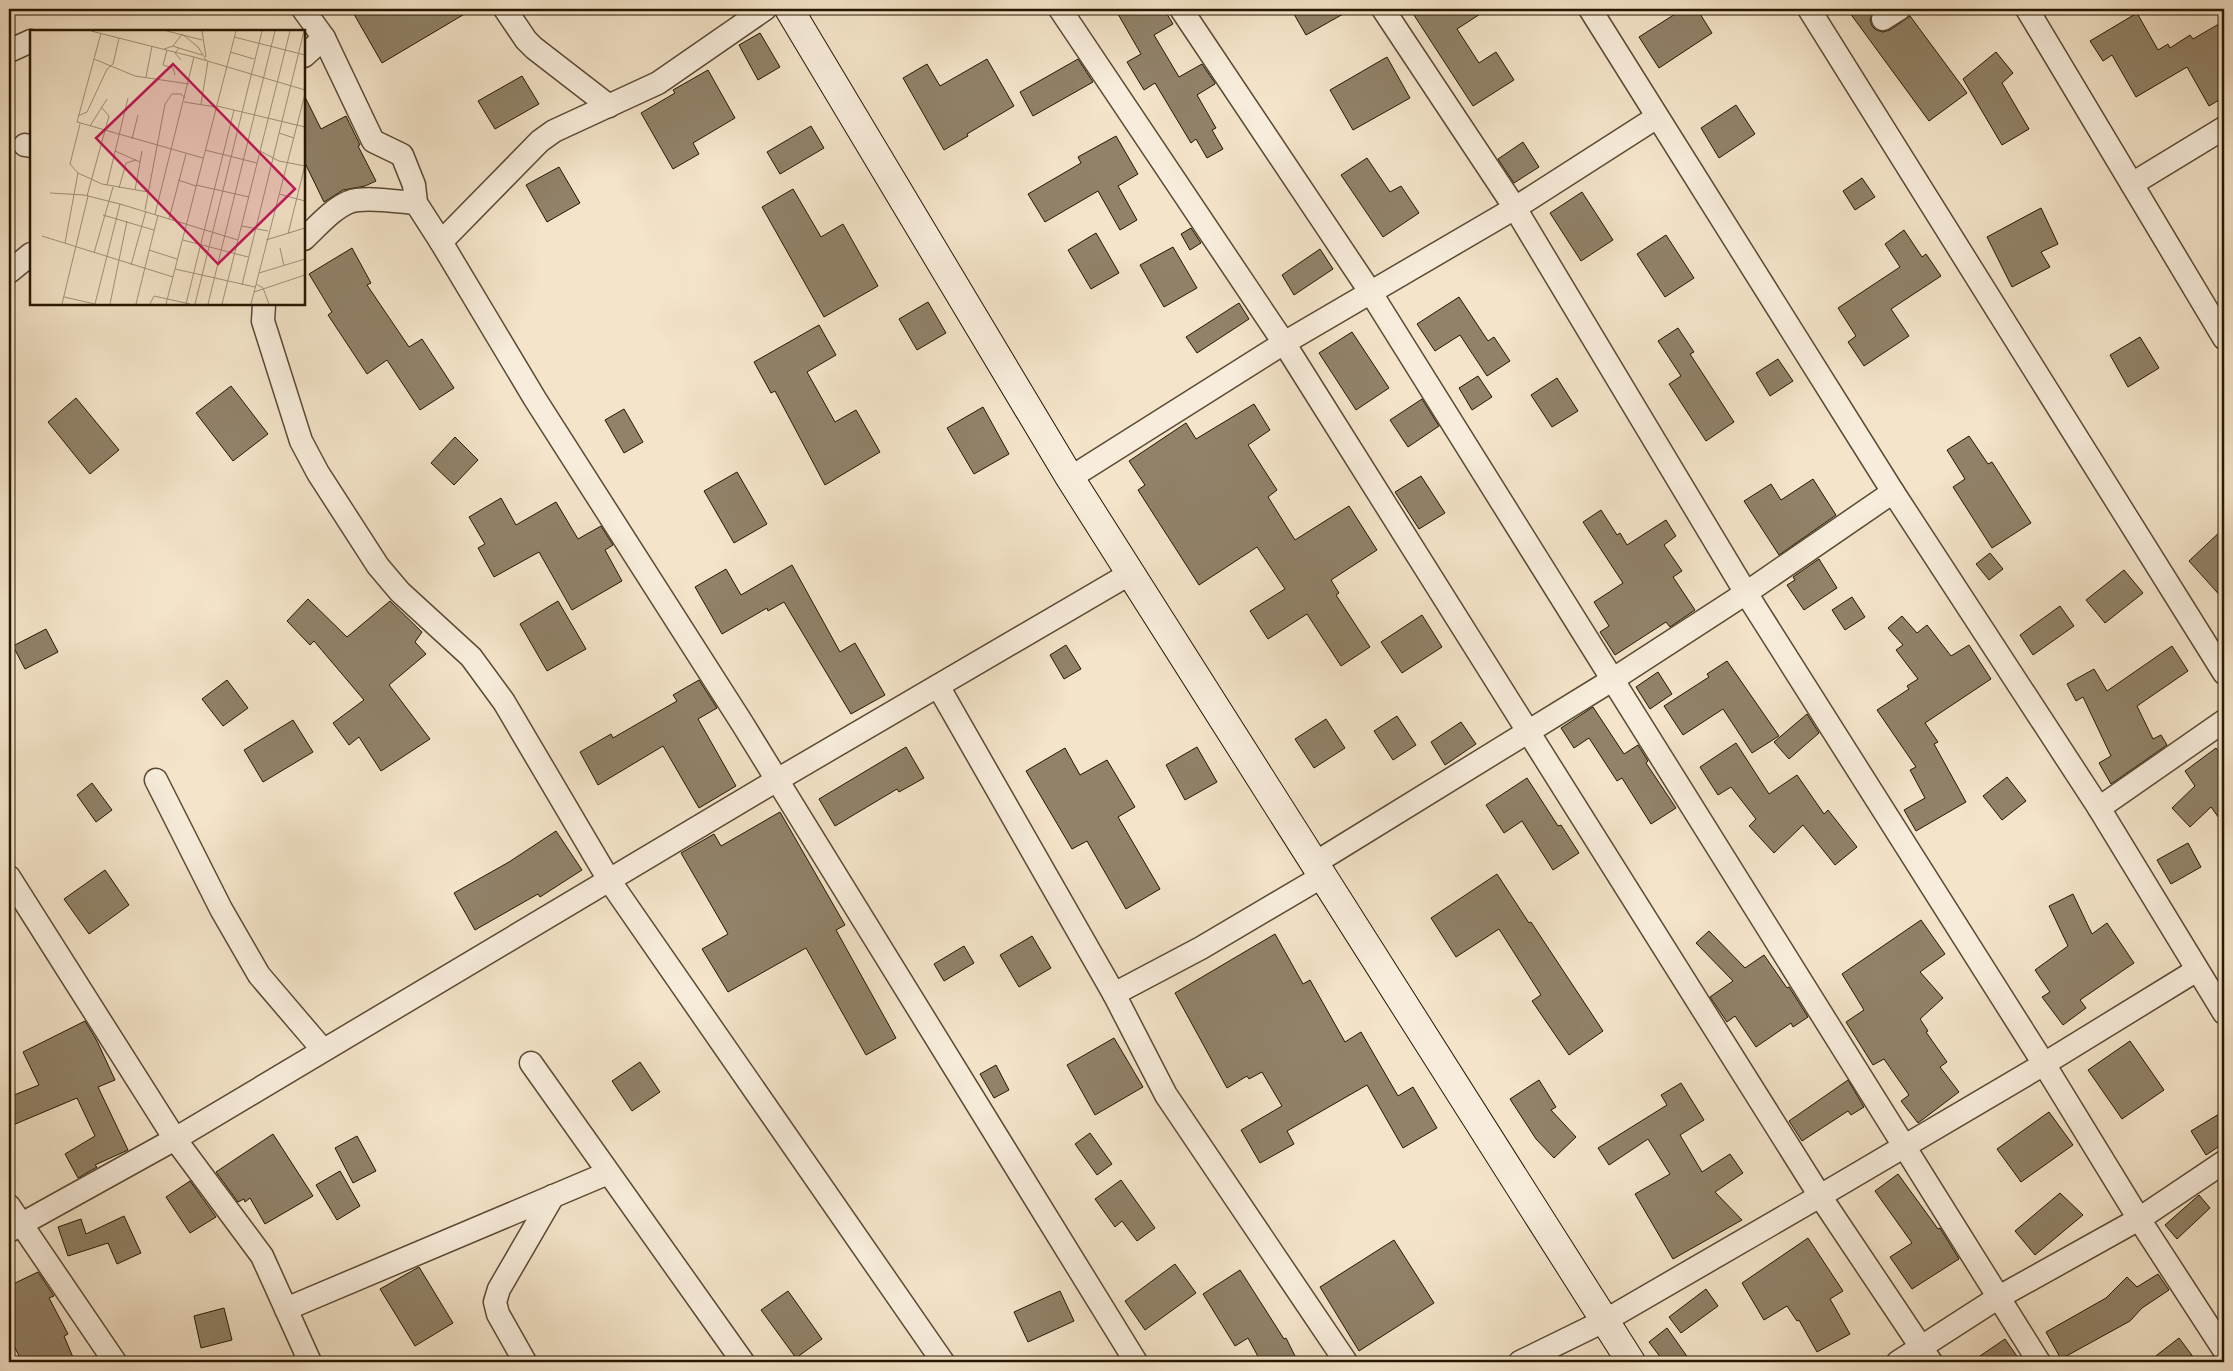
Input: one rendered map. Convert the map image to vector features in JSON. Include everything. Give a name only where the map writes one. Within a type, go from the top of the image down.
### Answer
[{"type":"street","points":[[303,9],[324,38],[373,141],[402,155],[407,162],[414,185],[416,203],[535,399],[777,780],[1136,1362]]},
{"type":"street","points":[[505,9],[526,40],[534,48],[609,106]]},
{"type":"street","points":[[441,242],[540,141],[554,131],[658,83],[765,9]]},
{"type":"street","points":[[788,9],[1070,478],[1631,1362]]},
{"type":"street","points":[[1060,9],[1284,343],[1820,1196],[1926,1355]]},
{"type":"street","points":[[1181,9],[1371,293],[1905,1146],[2038,1362]]},
{"type":"street","points":[[1383,9],[1515,208],[1746,593],[2044,1064],[2139,1219],[2224,1350]]},
{"type":"street","points":[[1590,9],[1893,492],[2099,808],[2196,970],[2224,1013]]},
{"type":"street","points":[[1809,9],[2224,673]]},
{"type":"street","points":[[2027,9],[2224,338]]},
{"type":"street","points":[[305,55],[324,38]]},
{"type":"street","points":[[9,51],[30,41]]},
{"type":"street","points":[[1070,478],[1284,343],[1515,208],[1657,117]]},
{"type":"street","points":[[2132,184],[2224,128]]},
{"type":"street","points":[[305,238],[350,201],[416,203]]},
{"type":"street","points":[[9,272],[30,255]]},
{"type":"street","points":[[264,305],[264,321],[301,440],[318,473],[378,566],[400,592],[471,657],[486,676],[504,702],[609,880],[943,1362]]},
{"type":"street","points":[[1114,994],[1201,948],[1527,730],[1612,680],[1746,593],[1893,492]]},
{"type":"street","points":[[115,1362],[12,1220],[175,1139],[777,780],[1131,573]]},
{"type":"street","points":[[938,686],[1114,994],[1166,1095],[1346,1362]]},
{"type":"street","points":[[2099,808],[2224,721]]},
{"type":"street","points":[[156,780],[221,909],[259,975],[323,1050]]},
{"type":"street","points":[[9,877],[175,1139],[255,1245],[310,1362]]},
{"type":"street","points":[[1520,1362],[1606,1320],[1820,1196],[2044,1064],[2196,970]]},
{"type":"street","points":[[530,1063],[743,1362]]},
{"type":"street","points":[[1898,1362],[1926,1355],[1999,1297],[2139,1219],[2224,1162]]},
{"type":"street","points":[[286,1309],[608,1172]]},
{"type":"street","points":[[525,1362],[498,1314],[495,1302],[499,1288],[552,1196]]},
{"type":"building","points":[[351,9],[473,9],[382,63]]},
{"type":"building","points":[[1115,9],[1164,9],[1173,24],[1154,35],[1179,77],[1202,64],[1215,83],[1197,95],[1216,128],[1212,130],[1223,149],[1207,158],[1196,139],[1191,143],[1155,83],[1144,90],[1127,62],[1141,54]]},
{"type":"building","points":[[1291,9],[1352,9],[1306,35]]},
{"type":"building","points":[[1410,9],[1488,9],[1457,29],[1479,63],[1496,52],[1514,80],[1473,106]]},
{"type":"building","points":[[1683,9],[1697,9],[1712,33],[1659,68],[1639,37]]},
{"type":"building","points":[[1847,9],[1875,9],[1870,19],[1872,26],[1876,30],[1883,32],[1890,30],[1910,16],[1967,93],[1929,121]]},
{"type":"building","points":[[2137,13],[2158,50],[2168,44],[2170,48],[2190,35],[2193,39],[2224,21],[2224,97],[2209,106],[2187,67],[2136,97],[2112,55],[2103,61],[2090,41]]},
{"type":"building","points":[[760,33],[780,67],[758,80],[739,45]]},
{"type":"building","points":[[1996,52],[2013,73],[2002,83],[2029,129],[2002,145],[1963,79]]},
{"type":"building","points":[[1387,57],[1410,98],[1353,130],[1330,90]]},
{"type":"building","points":[[987,59],[1014,106],[944,150],[903,78],[927,64],[940,86]]},
{"type":"building","points":[[1078,59],[1093,82],[1033,116],[1020,92]]},
{"type":"building","points":[[708,70],[735,118],[693,143],[699,154],[673,169],[641,113],[675,93],[673,90]]},
{"type":"building","points":[[522,76],[539,104],[495,129],[478,101]]},
{"type":"building","points":[[305,97],[321,129],[346,116],[360,145],[358,146],[376,181],[365,186],[343,190],[324,202],[305,163]]},
{"type":"building","points":[[1736,105],[1755,134],[1719,158],[1701,128]]},
{"type":"building","points":[[811,126],[824,148],[780,174],[767,152]]},
{"type":"building","points":[[1116,136],[1138,174],[1118,186],[1137,220],[1120,230],[1098,191],[1045,222],[1028,194],[1081,163],[1078,157]]},
{"type":"building","points":[[1523,142],[1539,167],[1514,183],[1498,159]]},
{"type":"building","points":[[1367,158],[1390,192],[1401,186],[1419,213],[1383,237],[1341,175]]},
{"type":"building","points":[[559,167],[580,203],[547,222],[526,185]]},
{"type":"building","points":[[1862,178],[1875,197],[1855,210],[1843,191]]},
{"type":"building","points":[[793,189],[821,237],[843,224],[878,286],[824,317],[762,207]]},
{"type":"building","points":[[1582,192],[1613,240],[1581,261],[1550,213]]},
{"type":"building","points":[[2041,208],[2058,244],[2041,252],[2050,267],[2012,287],[1987,237]]},
{"type":"building","points":[[1191,228],[1201,243],[1190,250],[1181,234]]},
{"type":"building","points":[[1904,230],[1922,257],[1926,254],[1941,276],[1891,309],[1909,336],[1864,366],[1848,342],[1856,336],[1838,308],[1900,267],[1885,244]]},
{"type":"building","points":[[1096,233],[1119,273],[1091,289],[1068,250]]},
{"type":"building","points":[[1666,235],[1694,278],[1665,297],[1637,254]]},
{"type":"building","points":[[1173,247],[1197,288],[1164,307],[1140,265]]},
{"type":"building","points":[[352,248],[371,283],[367,285],[409,347],[422,339],[454,388],[420,410],[387,360],[367,374],[328,315],[332,312],[309,274]]},
{"type":"building","points":[[1320,249],[1333,269],[1294,295],[1282,275]]},
{"type":"building","points":[[1459,297],[1488,341],[1494,337],[1510,361],[1487,376],[1460,335],[1435,351],[1417,324]]},
{"type":"building","points":[[928,302],[946,333],[917,350],[899,319]]},
{"type":"building","points":[[1239,303],[1249,319],[1197,353],[1186,337]]},
{"type":"building","points":[[819,325],[836,355],[807,372],[835,422],[856,410],[880,452],[825,485],[775,391],[771,393],[754,362]]},
{"type":"building","points":[[1678,328],[1694,352],[1690,354],[1734,422],[1706,441],[1669,384],[1681,376],[1658,341]]},
{"type":"building","points":[[1352,332],[1389,388],[1356,410],[1319,353]]},
{"type":"building","points":[[2140,337],[2159,368],[2128,387],[2110,355]]},
{"type":"building","points":[[1778,359],[1793,381],[1770,396],[1756,373]]},
{"type":"building","points":[[1478,376],[1492,397],[1472,410],[1459,388]]},
{"type":"building","points":[[1557,378],[1578,411],[1552,427],[1531,395]]},
{"type":"building","points":[[231,386],[268,434],[233,461],[196,413]]},
{"type":"building","points":[[76,398],[119,450],[90,474],[48,422]]},
{"type":"building","points":[[1422,399],[1439,426],[1408,447],[1390,420]]},
{"type":"building","points":[[1254,404],[1270,430],[1248,445],[1277,490],[1268,497],[1295,540],[1349,506],[1377,550],[1331,580],[1339,593],[1336,595],[1370,647],[1341,666],[1307,614],[1268,639],[1250,611],[1285,589],[1257,547],[1199,585],[1138,490],[1145,485],[1129,461],[1186,423],[1196,439]]},
{"type":"building","points":[[983,407],[1009,454],[974,474],[947,428]]},
{"type":"building","points":[[624,409],[643,442],[624,453],[605,420]]},
{"type":"building","points":[[1969,436],[1988,464],[1992,462],[2031,523],[1992,548],[1953,487],[1965,479],[1947,450]]},
{"type":"building","points":[[455,437],[478,460],[454,485],[431,463]]},
{"type":"building","points":[[737,472],[767,524],[734,543],[704,491]]},
{"type":"building","points":[[1421,476],[1445,513],[1419,529],[1395,492]]},
{"type":"building","points":[[1813,479],[1836,515],[1779,555],[1744,501],[1771,484],[1781,500]]},
{"type":"building","points":[[501,498],[516,525],[556,502],[578,539],[601,526],[613,545],[605,550],[622,581],[572,610],[539,552],[494,577],[478,548],[485,544],[469,517]]},
{"type":"building","points":[[1601,510],[1617,535],[1620,533],[1627,545],[1666,520],[1676,536],[1664,545],[1682,571],[1673,577],[1695,610],[1670,627],[1666,622],[1615,655],[1600,632],[1609,626],[1594,602],[1623,583],[1583,522]]},
{"type":"building","points":[[2224,528],[2224,600],[2189,561]]},
{"type":"building","points":[[1990,553],[2003,569],[1989,580],[1976,564]]},
{"type":"building","points":[[1819,559],[1837,588],[1804,610],[1787,585],[1795,580],[1793,577]]},
{"type":"building","points":[[792,565],[840,652],[855,643],[885,695],[851,714],[784,602],[768,611],[767,608],[722,634],[695,587],[726,569],[741,595]]},
{"type":"building","points":[[2124,570],[2143,593],[2105,623],[2086,600]]},
{"type":"building","points":[[1852,597],[1865,617],[1845,630],[1832,610]]},
{"type":"building","points":[[308,599],[347,637],[390,601],[422,632],[415,642],[426,654],[389,685],[430,739],[381,771],[359,737],[349,745],[333,723],[364,700],[314,641],[310,645],[287,621]]},
{"type":"building","points":[[558,601],[586,649],[547,671],[520,624]]},
{"type":"building","points":[[2060,606],[2074,626],[2033,655],[2020,635]]},
{"type":"building","points":[[1422,615],[1442,647],[1402,673],[1381,642]]},
{"type":"building","points":[[1902,616],[1917,633],[1927,625],[1951,656],[1969,645],[1991,679],[1925,723],[1938,742],[1934,744],[1966,802],[1916,831],[1904,810],[1925,798],[1910,770],[1916,767],[1877,710],[1909,689],[1907,686],[1918,679],[1896,650],[1903,645],[1888,628]]},
{"type":"building","points":[[46,629],[58,652],[25,669],[13,646]]},
{"type":"building","points":[[1066,645],[1081,669],[1064,679],[1050,655]]},
{"type":"building","points":[[2172,646],[2188,671],[2137,706],[2153,739],[2161,735],[2167,745],[2111,784],[2099,763],[2111,756],[2083,697],[2076,701],[2067,684],[2094,669],[2107,691]]},
{"type":"building","points":[[1727,661],[1779,736],[1752,753],[1723,709],[1683,735],[1664,706],[1709,677],[1707,674]]},
{"type":"building","points":[[1658,672],[1672,694],[1650,709],[1636,687]]},
{"type":"building","points":[[227,680],[248,708],[223,726],[202,699]]},
{"type":"building","points":[[699,680],[717,708],[698,719],[736,786],[699,808],[663,746],[598,785],[580,752],[611,734],[613,738],[677,701],[673,695]]},
{"type":"building","points":[[1593,707],[1624,754],[1638,745],[1648,761],[1646,763],[1676,808],[1651,824],[1622,778],[1617,781],[1589,738],[1574,748],[1561,728]]},
{"type":"building","points":[[1807,714],[1819,733],[1789,759],[1774,742]]},
{"type":"building","points":[[1397,716],[1416,745],[1393,760],[1374,731]]},
{"type":"building","points":[[1326,719],[1345,748],[1314,768],[1295,739]]},
{"type":"building","points":[[293,720],[313,752],[263,782],[244,750]]},
{"type":"building","points":[[1461,722],[1476,744],[1445,765],[1431,742]]},
{"type":"building","points":[[1736,743],[1769,794],[1797,775],[1824,814],[1828,810],[1857,847],[1835,865],[1803,825],[1774,853],[1749,826],[1756,819],[1731,787],[1718,795],[1700,767]]},
{"type":"building","points":[[906,747],[924,778],[899,792],[897,789],[835,826],[819,799]]},
{"type":"building","points":[[1197,747],[1217,782],[1185,800],[1166,765]]},
{"type":"building","points":[[1065,748],[1080,775],[1107,760],[1135,807],[1118,817],[1160,889],[1126,909],[1087,841],[1072,849],[1026,771]]},
{"type":"building","points":[[2216,748],[2224,759],[2224,825],[2211,807],[2190,827],[2172,808],[2195,786],[2185,771]]},
{"type":"building","points":[[2007,777],[2026,801],[2002,820],[1983,796]]},
{"type":"building","points":[[1527,778],[1558,826],[1561,825],[1579,853],[1553,870],[1522,821],[1504,833],[1486,805]]},
{"type":"building","points":[[92,783],[112,810],[96,822],[77,795]]},
{"type":"building","points":[[780,812],[845,925],[836,930],[896,1038],[866,1055],[806,948],[728,992],[702,949],[728,934],[681,853],[714,834],[721,846]]},
{"type":"building","points":[[556,831],[582,870],[540,897],[538,894],[475,930],[454,893],[509,862]]},
{"type":"building","points":[[2188,843],[2201,867],[2171,884],[2157,860]]},
{"type":"building","points":[[105,870],[129,905],[89,934],[64,899]]},
{"type":"building","points":[[1497,874],[1603,1031],[1569,1055],[1532,1001],[1541,995],[1499,929],[1456,957],[1431,918]]},
{"type":"building","points":[[2073,894],[2092,934],[2107,923],[2134,963],[2080,1000],[2086,1008],[2063,1025],[2042,997],[2050,992],[2035,970],[2068,946],[2049,906]]},
{"type":"building","points":[[1921,920],[1945,954],[1920,972],[1943,998],[1920,1019],[1928,1031],[1926,1032],[1947,1062],[1940,1067],[1959,1092],[1918,1123],[1901,1101],[1909,1095],[1884,1059],[1873,1065],[1846,1022],[1864,1010],[1842,974]]},
{"type":"building","points":[[1709,931],[1745,968],[1764,955],[1787,988],[1789,987],[1808,1017],[1793,1027],[1791,1023],[1756,1047],[1735,1016],[1727,1022],[1710,997],[1733,981],[1696,943]]},
{"type":"building","points":[[1275,934],[1303,984],[1310,980],[1345,1042],[1361,1032],[1398,1096],[1413,1087],[1437,1128],[1403,1148],[1367,1085],[1287,1131],[1294,1144],[1260,1163],[1241,1130],[1282,1106],[1262,1072],[1249,1079],[1247,1076],[1227,1088],[1175,993]]},
{"type":"building","points":[[1032,936],[1051,968],[1019,987],[1000,955]]},
{"type":"building","points":[[964,946],[974,963],[944,981],[934,964]]},
{"type":"building","points":[[85,1021],[97,1041],[115,1080],[98,1087],[128,1150],[95,1165],[97,1167],[78,1178],[65,1154],[95,1136],[77,1098],[13,1125],[9,1114],[9,1097],[39,1085],[23,1052]]},
{"type":"building","points":[[1114,1038],[1143,1087],[1095,1115],[1067,1065]]},
{"type":"building","points":[[2130,1041],[2164,1090],[2122,1119],[2088,1070]]},
{"type":"building","points":[[640,1062],[660,1092],[632,1111],[612,1081]]},
{"type":"building","points":[[996,1065],[1009,1090],[994,1098],[980,1074]]},
{"type":"building","points":[[1539,1080],[1556,1107],[1551,1110],[1576,1137],[1554,1158],[1536,1139],[1510,1099]]},
{"type":"building","points":[[1848,1080],[1864,1107],[1851,1115],[1848,1111],[1802,1141],[1789,1121]]},
{"type":"building","points":[[1681,1083],[1704,1120],[1680,1135],[1702,1172],[1730,1154],[1743,1173],[1715,1192],[1742,1220],[1673,1259],[1635,1194],[1670,1174],[1648,1139],[1609,1165],[1598,1148],[1667,1105],[1661,1095]]},
{"type":"building","points":[[2224,1111],[2224,1143],[2206,1155],[2191,1131]]},
{"type":"building","points":[[2049,1112],[2073,1145],[2021,1182],[1997,1149]]},
{"type":"building","points":[[1090,1133],[1112,1164],[1097,1175],[1075,1144]]},
{"type":"building","points":[[273,1134],[313,1196],[265,1224],[250,1198],[245,1202],[244,1199],[238,1202],[216,1172]]},
{"type":"building","points":[[357,1136],[376,1171],[353,1183],[335,1148]]},
{"type":"building","points":[[340,1171],[360,1206],[337,1220],[316,1185]]},
{"type":"building","points":[[1898,1174],[1938,1229],[1940,1228],[1959,1259],[1912,1289],[1890,1257],[1912,1243],[1875,1191]]},
{"type":"building","points":[[1121,1180],[1155,1228],[1137,1241],[1122,1221],[1115,1227],[1095,1199]]},
{"type":"building","points":[[190,1181],[216,1217],[190,1233],[166,1197]]},
{"type":"building","points":[[2060,1193],[2083,1215],[2035,1255],[2015,1231]]},
{"type":"building","points":[[2199,1195],[2210,1208],[2177,1239],[2165,1225]]},
{"type":"building","points":[[124,1216],[141,1253],[117,1264],[108,1243],[68,1256],[58,1227],[81,1219],[86,1234]]},
{"type":"building","points":[[1808,1238],[1843,1291],[1830,1299],[1850,1334],[1817,1352],[1799,1320],[1797,1321],[1787,1306],[1764,1320],[1742,1283]]},
{"type":"building","points":[[1394,1240],[1434,1303],[1359,1351],[1320,1287]]},
{"type":"building","points":[[1175,1264],[1196,1293],[1145,1330],[1125,1301]]},
{"type":"building","points":[[419,1267],[453,1323],[415,1346],[380,1289]]},
{"type":"building","points":[[1240,1270],[1284,1339],[1286,1338],[1298,1362],[1261,1362],[1248,1338],[1235,1346],[1203,1294]]},
{"type":"building","points":[[38,1272],[54,1296],[49,1298],[68,1334],[64,1336],[75,1362],[22,1362],[9,1336],[9,1286]]},
{"type":"building","points":[[2158,1274],[2169,1290],[2142,1308],[2130,1321],[2061,1359],[2046,1332],[2106,1298],[2127,1277],[2137,1287]]},
{"type":"building","points":[[1706,1289],[1718,1306],[1681,1333],[1669,1317]]},
{"type":"building","points":[[788,1291],[822,1339],[796,1358],[761,1310]]},
{"type":"building","points":[[1060,1291],[1074,1321],[1028,1342],[1014,1312]]},
{"type":"building","points":[[224,1308],[232,1340],[201,1348],[194,1316]]},
{"type":"building","points":[[1667,1328],[1691,1362],[1664,1362],[1649,1342]]},
{"type":"building","points":[[2179,1338],[2197,1362],[2148,1362]]},
{"type":"building","points":[[2005,1339],[2021,1362],[1971,1362]]}]
